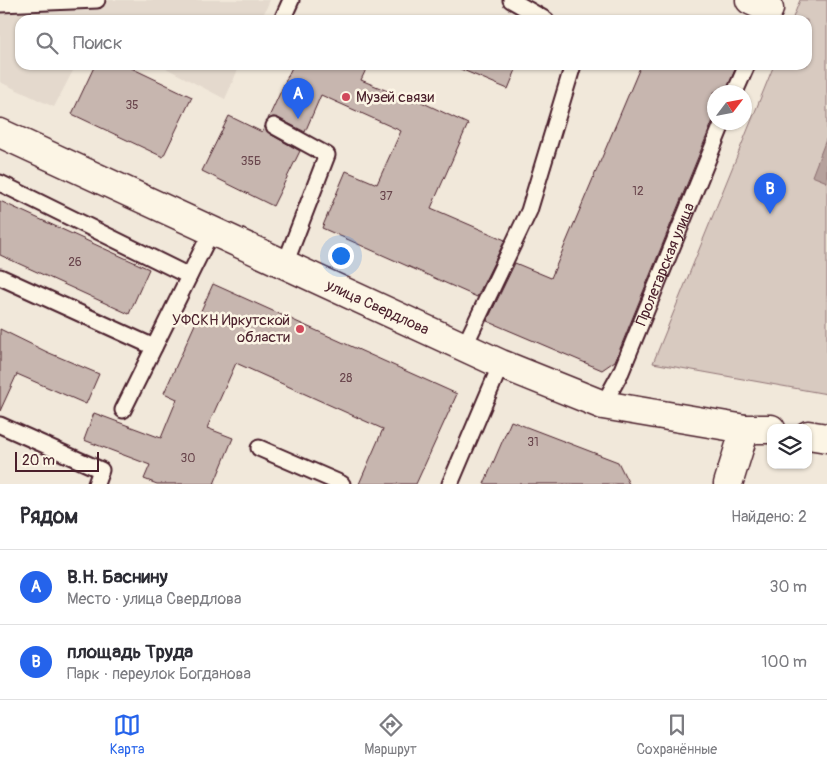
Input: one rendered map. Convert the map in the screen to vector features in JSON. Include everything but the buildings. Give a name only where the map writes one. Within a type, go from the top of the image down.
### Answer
[{"type":"street","name":"улица Свердлова","points":[[0,133],[501,364],[603,405],[758,429]]},
{"type":"street","points":[[728,484],[758,429]]},
{"type":"street","points":[[812,436],[827,438]]},
{"type":"lane","points":[[0,4],[97,0]]},
{"type":"lane","points":[[284,15],[291,0]]},
{"type":"lane","points":[[510,0],[537,15]]},
{"type":"lane","points":[[464,347],[529,211],[571,70]]},
{"type":"lane","points":[[739,85],[745,70]]},
{"type":"lane","points":[[274,126],[327,155],[285,264]]},
{"type":"lane","name":"Пролетарская улица","points":[[603,405],[621,372],[720,130]]},
{"type":"lane","points":[[0,183],[189,276]]},
{"type":"lane","points":[[123,410],[212,230]]},
{"type":"lane","points":[[0,277],[154,348]]},
{"type":"lane","points":[[450,484],[501,364]]},
{"type":"lane","points":[[0,425],[101,470],[96,484]]},
{"type":"lane","points":[[259,448],[342,484]]},
{"type":"shaded area","points":[[0,0],[270,0],[263,15],[15,15],[15,70],[73,70],[54,107],[0,82]]},
{"type":"shaded area","points":[[800,0],[827,0],[827,394],[653,363],[748,130],[752,130],[752,119],[772,70],[812,70],[812,15],[794,15]]},
{"type":"shaded area","points":[[170,70],[238,70],[225,99]]},
{"type":"shaded area","points":[[827,137],[827,182],[812,176]]},
{"type":"place","name":"Музей связи","points":[[346,97]]},
{"type":"place","name":"В.Н. Баснину","points":[[298,119]]},
{"type":"place","name":"площадь Труда","points":[[770,214]]},
{"type":"place","name":"УФСКН Иркутской области","points":[[300,329]]}]
